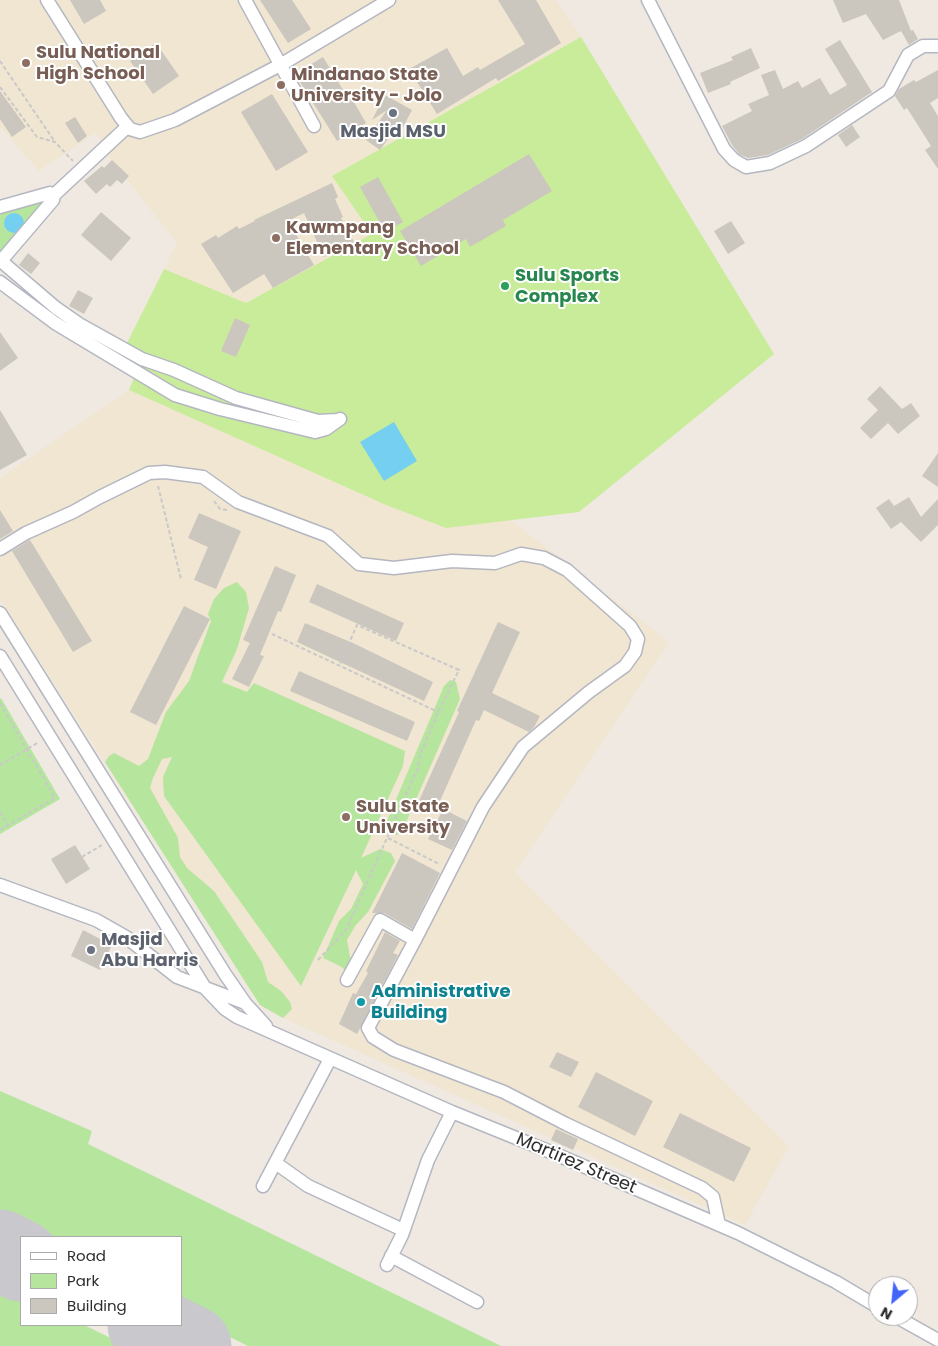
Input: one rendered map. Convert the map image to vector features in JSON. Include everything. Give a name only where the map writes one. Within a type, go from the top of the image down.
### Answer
[{"type":"street","points":[[47,0],[127,127],[140,132],[165,124],[282,64],[389,0]]},
{"type":"street","points":[[245,0],[282,64],[314,126]]},
{"type":"street","points":[[648,0],[724,149],[734,160],[746,167],[770,163],[806,146],[890,91],[899,68],[908,55],[923,46],[938,46]]},
{"type":"street","points":[[0,282],[55,323],[175,395],[224,410],[315,432],[326,429],[340,419],[318,421],[230,395],[174,370],[142,360],[79,324],[56,308],[1,261],[54,195],[127,127]]},
{"type":"street","points":[[0,207],[50,193],[54,195]]},
{"type":"street","points":[[224,410],[230,395]]},
{"type":"street","points":[[0,549],[26,533],[73,512],[100,496],[149,473],[164,472],[202,477],[238,502],[328,536],[359,564],[394,568],[452,561],[495,563],[521,554],[544,558],[567,570],[630,626],[638,639],[635,652],[625,666],[589,692],[523,747],[483,807],[452,870],[368,1028],[373,1037],[394,1050],[504,1092],[566,1124],[702,1188],[712,1197],[719,1225]]},
{"type":"street","points":[[0,614],[109,785],[166,882],[245,1003],[270,1030]]},
{"type":"street","name":"Martirez Street","points":[[0,656],[205,988],[224,1009],[237,1017],[270,1030],[330,1059],[719,1225],[836,1282],[868,1301]]},
{"type":"street","points":[[88,796],[109,785]]},
{"type":"street","points":[[0,885],[96,920],[126,937],[177,977],[245,1003]]},
{"type":"street","points":[[347,980],[380,920],[415,940]]},
{"type":"street","points":[[263,1186],[277,1164],[330,1059]]},
{"type":"street","points":[[452,1112],[425,1168],[404,1230],[389,1261],[477,1302]]},
{"type":"street","points":[[277,1164],[315,1189],[404,1230]]},
{"type":"street","points":[[913,1326],[938,1340]]},
{"type":"path","points":[[0,62],[55,142],[82,170]]},
{"type":"path","points":[[0,87],[37,136],[55,142]]},
{"type":"path","points":[[318,960],[346,930],[388,838],[418,768],[420,755],[458,670],[357,625],[340,664]]},
{"type":"path","points":[[272,634],[340,664],[438,712]]},
{"type":"path","points":[[0,704],[56,798],[0,830]]},
{"type":"path","points":[[0,765],[49,735]]},
{"type":"path","points":[[0,812],[8,826]]},
{"type":"path","points":[[82,857],[112,838]]},
{"type":"path","points":[[388,838],[452,870]]},
{"type":"shaded area","name":"Mindanao State University - Jolo","points":[[0,0],[556,0],[581,37],[332,176],[373,234],[246,303],[164,269],[177,243],[109,157],[96,133],[39,171],[0,127]]},
{"type":"shaded area","name":"Sulu State University","points":[[129,390],[386,505],[446,528],[509,519],[669,642],[515,872],[789,1146],[745,1225],[283,1018],[260,1005],[0,599],[0,478]]},
{"type":"green space","name":"Sulu Sports Complex","points":[[581,37],[774,354],[579,512],[446,528],[386,505],[129,390],[143,356],[126,345],[164,269],[246,303],[372,234],[332,176]]},
{"type":"green space","points":[[51,198],[3,256],[0,252],[0,214]]},
{"type":"green space","points":[[237,582],[246,592],[249,608],[237,649],[222,682],[247,692],[254,683],[405,751],[403,766],[361,858],[380,849],[391,853],[395,861],[368,912],[355,926],[347,940],[350,957],[358,964],[352,975],[340,966],[323,958],[339,921],[351,909],[363,884],[356,870],[301,986],[164,796],[163,777],[172,757],[162,759],[153,778],[150,788],[178,838],[180,857],[187,868],[214,891],[262,962],[268,982],[281,991],[290,1002],[292,1009],[283,1018],[260,1005],[105,762],[114,753],[139,766],[148,759],[166,712],[189,681],[211,621],[208,614],[214,599],[224,588]]},
{"type":"green space","points":[[450,680],[456,682],[460,699],[403,829],[397,835],[391,834],[388,831],[387,821],[444,686]]},
{"type":"green space","points":[[0,699],[60,799],[0,834]]},
{"type":"green space","points":[[0,1091],[92,1131],[88,1144],[501,1346],[248,1346],[182,1313],[182,1236],[29,1236],[0,1222]]},
{"type":"green space","points":[[0,1282],[20,1292],[20,1326],[86,1326],[127,1346],[0,1346]]},
{"type":"water","points":[[14,213],[21,216],[24,223],[21,230],[14,233],[7,230],[4,223],[7,216]]},
{"type":"water","points":[[394,422],[417,461],[384,481],[360,442]]},
{"type":"building","points":[[70,0],[100,0],[106,11],[84,24]]},
{"type":"building","points":[[260,0],[292,0],[311,29],[288,43]]},
{"type":"building","points":[[498,0],[536,0],[561,43],[498,81],[496,78],[437,114],[409,69],[447,48],[463,76],[478,67],[480,70],[525,44]]},
{"type":"building","points":[[833,0],[899,0],[911,31],[913,30],[918,39],[909,45],[901,31],[883,40],[866,14],[843,23]]},
{"type":"building","points":[[840,40],[872,92],[802,139],[768,155],[748,158],[739,154],[722,126],[752,111],[748,104],[769,95],[761,75],[775,70],[783,89],[798,81],[802,88],[820,78],[830,95],[847,85],[825,49]]},
{"type":"building","points":[[156,43],[179,76],[153,94],[130,61]]},
{"type":"building","points":[[751,48],[760,68],[730,82],[731,84],[708,93],[700,73],[733,60],[731,57]]},
{"type":"building","points":[[323,57],[348,98],[351,97],[366,123],[337,141],[295,74]]},
{"type":"building","points":[[938,70],[938,98],[930,103],[938,116],[938,169],[925,150],[931,146],[907,108],[904,110],[895,96],[899,89],[914,80],[916,82]]},
{"type":"building","points":[[0,91],[26,127],[12,137],[0,119]]},
{"type":"building","points":[[272,94],[308,152],[276,171],[241,112]]},
{"type":"building","name":"Masjid MSU","points":[[385,95],[412,110],[401,131],[396,128],[380,150],[366,140],[387,110],[372,120]]},
{"type":"building","points":[[75,117],[87,136],[78,143],[65,123]]},
{"type":"building","points":[[852,125],[860,137],[846,147],[838,135]]},
{"type":"building","points":[[529,154],[552,191],[503,220],[506,226],[470,247],[466,239],[421,266],[400,231]]},
{"type":"building","points":[[112,160],[129,176],[122,184],[117,180],[110,187],[107,184],[96,194],[84,181],[102,166],[104,168]]},
{"type":"building","points":[[378,177],[403,222],[385,232],[360,187]]},
{"type":"building","points":[[332,183],[338,197],[335,199],[343,217],[341,218],[354,242],[324,257],[304,213],[288,221],[314,265],[273,288],[264,274],[233,293],[201,244],[216,235],[218,238],[237,226],[239,229]]},
{"type":"building","points":[[101,212],[131,238],[111,261],[81,235]]},
{"type":"building","points":[[731,221],[745,243],[728,254],[714,231]]},
{"type":"building","points":[[28,253],[40,263],[31,274],[19,265]]},
{"type":"building","points":[[78,290],[93,298],[84,314],[69,306]]},
{"type":"building","points":[[235,318],[250,325],[236,357],[221,351]]},
{"type":"building","points":[[0,332],[18,358],[0,371]]},
{"type":"building","points":[[880,386],[902,409],[911,403],[920,416],[898,434],[888,423],[871,439],[860,428],[878,410],[867,399]]},
{"type":"building","points":[[0,410],[27,455],[0,470]]},
{"type":"building","points":[[938,453],[938,487],[922,476]]},
{"type":"building","points":[[909,497],[921,517],[938,499],[938,525],[921,542],[901,522],[891,529],[876,508],[889,499],[894,506]]},
{"type":"building","points":[[0,510],[13,531],[0,539]]},
{"type":"building","points":[[199,513],[241,531],[216,589],[194,580],[208,547],[188,538]]},
{"type":"building","points":[[30,540],[92,641],[73,652],[12,551]]},
{"type":"building","points":[[275,566],[296,575],[281,612],[278,611],[260,655],[264,656],[249,687],[232,679],[250,643],[243,640]]},
{"type":"building","points":[[317,584],[404,623],[396,641],[309,602]]},
{"type":"building","points":[[184,606],[210,619],[156,725],[130,712]]},
{"type":"building","points":[[498,622],[520,632],[492,693],[540,716],[529,732],[484,710],[479,721],[476,720],[435,812],[417,805]]},
{"type":"building","points":[[305,623],[353,643],[433,682],[424,701],[297,642]]},
{"type":"building","points":[[299,671],[415,722],[407,741],[290,691]]},
{"type":"building","points":[[443,809],[467,821],[452,850],[428,839]]},
{"type":"building","points":[[75,845],[90,869],[66,884],[51,859]]},
{"type":"building","points":[[402,853],[440,873],[412,929],[384,913],[372,913]]},
{"type":"building","name":"Masjid Abu Harris","points":[[83,930],[112,945],[100,970],[71,956]]},
{"type":"building","points":[[385,932],[400,941],[393,953],[398,955],[357,1034],[339,1024],[353,993],[356,994],[368,973],[366,971]]},
{"type":"building","points":[[557,1052],[579,1062],[571,1077],[549,1067]]},
{"type":"building","points":[[596,1072],[653,1101],[635,1136],[578,1107]]},
{"type":"building","points":[[680,1113],[751,1148],[734,1182],[663,1147]]},
{"type":"building","points":[[556,1129],[578,1139],[573,1150],[551,1140]]},
{"type":"runway","points":[[0,1250],[20,1260]]},
{"type":"runway","points":[[150,1326],[191,1346]]},
{"type":"place","name":"Sulu National High School","points":[[26,63]]},
{"type":"place","name":"Mindanao State University - Jolo","points":[[281,85]]},
{"type":"place","name":"Masjid MSU","points":[[393,113]]},
{"type":"place","name":"Kawmpang Elementary School","points":[[276,238]]},
{"type":"place","name":"Sulu Sports Complex","points":[[505,286]]},
{"type":"place","name":"Sulu State University","points":[[346,817]]},
{"type":"place","name":"Masjid Abu Harris","points":[[91,950]]},
{"type":"place","name":"Administrative Building","points":[[361,1002]]}]
